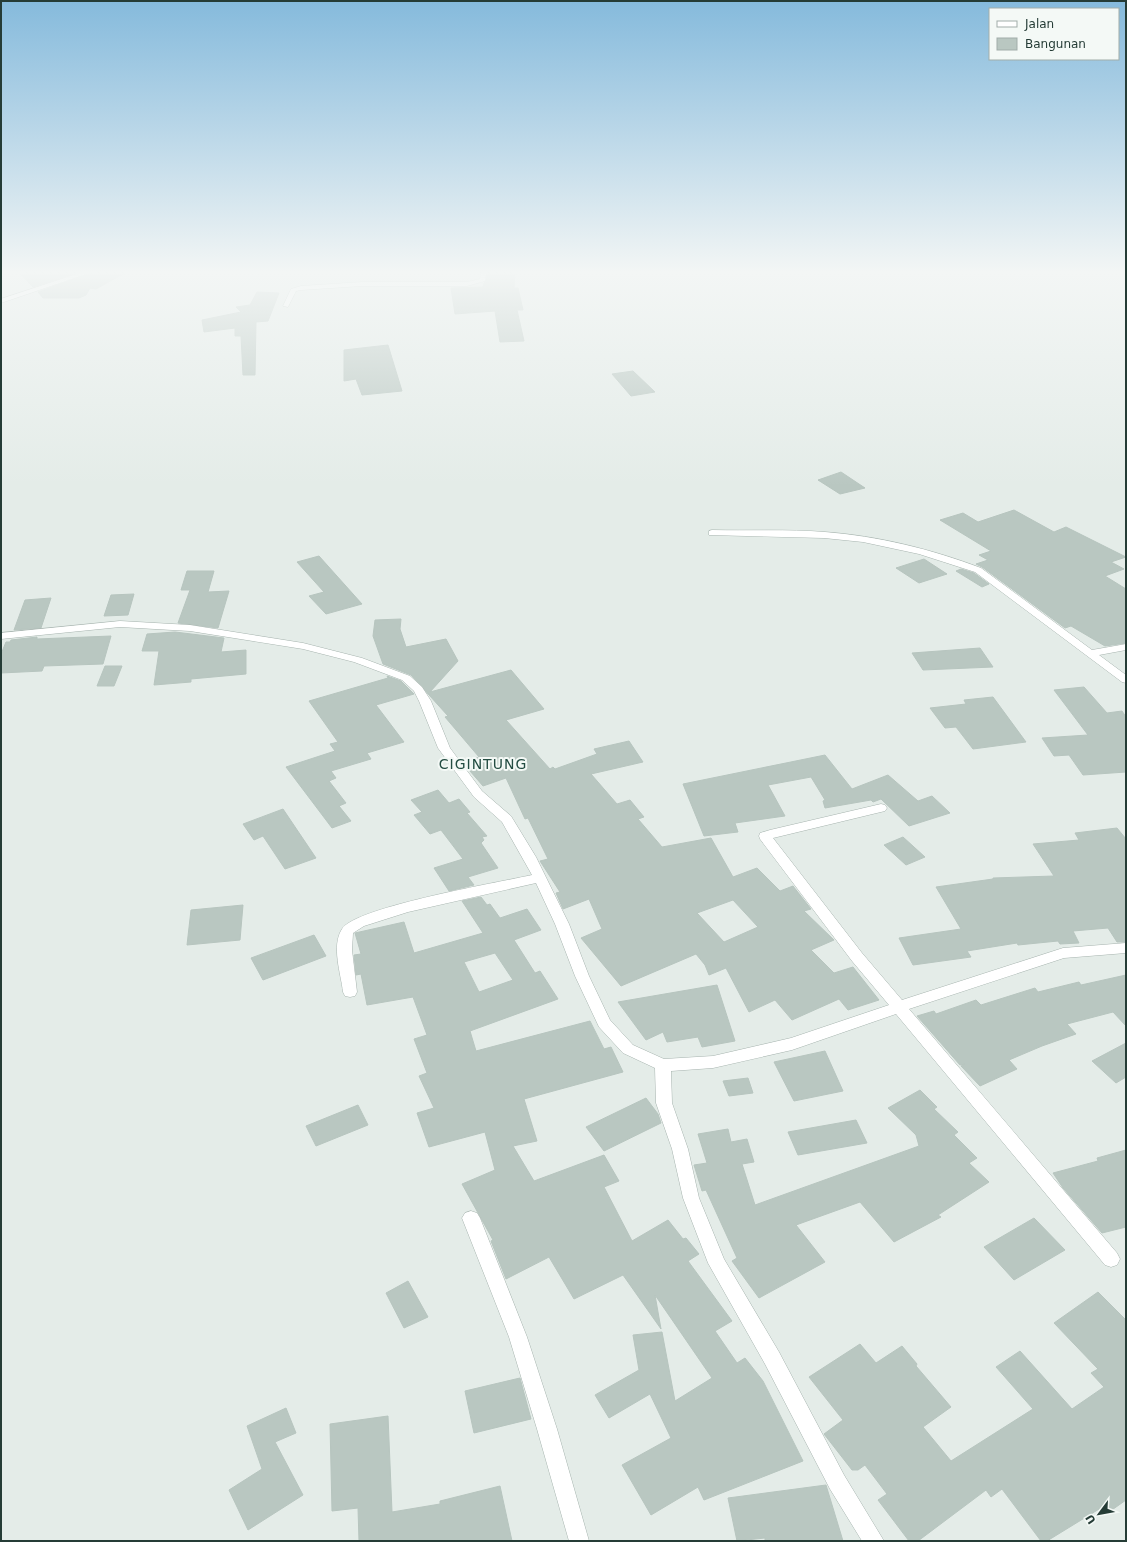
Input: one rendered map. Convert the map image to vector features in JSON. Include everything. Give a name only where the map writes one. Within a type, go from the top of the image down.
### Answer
[{"type":"street","points":[[712,533],[824,535],[885,544],[962,564],[978,570],[1126,680]]},
{"type":"street","points":[[1,636],[120,624],[190,628],[304,646],[358,660],[406,678],[418,689],[426,701],[444,748],[478,794],[507,819],[530,857],[604,1023],[628,1049],[663,1065],[713,1062],[792,1044],[1063,953],[1126,948]]},
{"type":"street","points":[[1090,654],[1126,647]]},
{"type":"street","points":[[881,808],[765,836],[857,957],[1111,1259]]},
{"type":"street","points":[[350,992],[344,939],[348,930],[359,922],[423,904],[540,878]]},
{"type":"street","points":[[663,1065],[664,1103],[680,1149],[691,1198],[716,1263],[772,1358],[837,1482],[874,1541]]},
{"type":"street","points":[[471,1218],[518,1337],[547,1429],[579,1541]]},
{"type":"building","points":[[241,342],[256,342],[255,375],[243,375]]},
{"type":"building","points":[[388,345],[402,391],[362,395],[356,379],[344,381],[344,350]]},
{"type":"building","points":[[633,371],[655,392],[631,396],[612,374]]},
{"type":"building","points":[[841,472],[865,488],[840,494],[818,480]]},
{"type":"building","points":[[1014,510],[1054,532],[1066,527],[1126,557],[1111,562],[1124,569],[1105,576],[1126,589],[1126,643],[1105,646],[1071,626],[1065,628],[976,564],[988,560],[979,555],[991,551],[940,520],[963,513],[978,522]]},
{"type":"building","points":[[319,556],[362,604],[326,614],[309,596],[324,592],[297,562]]},
{"type":"building","points":[[924,559],[947,574],[919,583],[896,568]]},
{"type":"building","points":[[961,569],[974,573],[989,584],[982,587],[956,571]]},
{"type":"building","points":[[187,571],[214,571],[208,592],[229,591],[218,628],[178,623],[190,590],[181,590]]},
{"type":"building","points":[[134,594],[128,615],[104,616],[111,595]]},
{"type":"building","points":[[51,598],[41,628],[14,630],[25,600]]},
{"type":"building","points":[[401,619],[400,629],[406,647],[446,639],[458,661],[430,692],[511,670],[544,709],[506,720],[550,769],[553,767],[555,769],[597,754],[594,749],[629,741],[643,762],[591,774],[617,804],[630,800],[644,817],[638,819],[662,847],[711,838],[733,877],[757,868],[780,891],[793,886],[811,909],[804,911],[834,940],[811,950],[834,973],[853,967],[879,1000],[848,1010],[839,999],[792,1020],[775,1000],[749,1012],[726,968],[709,975],[705,965],[696,954],[621,986],[581,938],[602,929],[589,899],[563,909],[556,893],[560,892],[540,861],[548,859],[528,818],[525,819],[506,778],[483,786],[463,763],[479,757],[445,717],[448,716],[411,675],[383,664],[373,636],[375,620]],"holes":[[[733,900],[758,927],[724,942],[697,913]]]},
{"type":"building","points":[[175,632],[224,638],[221,652],[246,650],[246,674],[191,679],[191,682],[154,685],[159,651],[142,651],[147,634]]},
{"type":"building","points":[[111,636],[103,664],[44,666],[42,671],[1,673],[1,654],[6,642],[10,642],[11,640],[37,637],[37,639]]},
{"type":"building","points":[[980,648],[993,667],[923,670],[912,653]]},
{"type":"building","points":[[105,666],[122,666],[114,686],[97,686]]},
{"type":"building","points":[[387,676],[401,681],[414,694],[376,705],[404,742],[367,753],[371,759],[331,771],[336,778],[329,781],[346,803],[339,806],[351,821],[332,828],[286,767],[335,751],[330,744],[338,742],[309,701],[388,678]]},
{"type":"building","points":[[1084,687],[1107,713],[1122,711],[1126,717],[1126,772],[1083,775],[1069,755],[1054,756],[1042,738],[1088,735],[1054,690]]},
{"type":"building","points":[[993,697],[1026,742],[973,749],[956,727],[945,728],[930,708],[966,704],[964,700]]},
{"type":"building","points":[[825,755],[852,789],[888,775],[918,801],[932,796],[950,813],[909,826],[881,799],[873,802],[871,800],[825,808],[823,801],[825,800],[811,777],[768,785],[785,816],[735,823],[738,832],[704,836],[683,784]]},
{"type":"building","points":[[438,790],[449,803],[459,799],[470,812],[467,813],[487,836],[482,837],[484,840],[481,843],[498,868],[468,877],[474,885],[449,891],[434,868],[463,859],[441,830],[430,834],[414,815],[422,812],[411,800]]},
{"type":"building","points":[[283,809],[316,858],[285,869],[263,836],[254,840],[243,824]]},
{"type":"building","points":[[1117,828],[1126,839],[1126,942],[1117,942],[1108,928],[1073,931],[1079,943],[1060,944],[1058,941],[1018,945],[1017,943],[967,951],[971,957],[913,965],[899,938],[961,929],[936,887],[993,878],[1054,876],[1033,844],[1079,840],[1075,833]]},
{"type":"building","points":[[903,837],[925,857],[906,865],[884,845]]},
{"type":"building","points":[[481,897],[487,905],[490,904],[500,918],[527,909],[541,930],[514,940],[535,973],[540,971],[558,999],[470,1031],[476,1051],[590,1021],[604,1049],[611,1047],[623,1072],[524,1099],[537,1141],[513,1146],[534,1181],[604,1155],[619,1181],[604,1187],[632,1241],[668,1220],[683,1239],[686,1238],[699,1254],[688,1261],[732,1321],[715,1331],[737,1363],[745,1358],[763,1381],[803,1461],[704,1500],[698,1487],[651,1515],[622,1465],[671,1438],[650,1394],[609,1418],[595,1395],[639,1370],[633,1335],[662,1332],[675,1401],[712,1378],[655,1295],[661,1329],[623,1275],[574,1299],[549,1257],[506,1279],[491,1241],[493,1240],[462,1184],[495,1170],[485,1132],[429,1147],[417,1113],[434,1108],[419,1076],[427,1073],[414,1039],[427,1035],[413,997],[367,1005],[361,974],[356,975],[354,955],[361,954],[355,933],[404,922],[414,953],[483,933],[462,901]],"holes":[[[495,953],[513,980],[479,992],[464,962]]]},
{"type":"building","points":[[243,905],[240,940],[187,945],[191,910]]},
{"type":"building","points":[[314,935],[326,956],[263,980],[251,958]]},
{"type":"building","points":[[1126,975],[1126,1026],[1113,1012],[1067,1024],[1076,1034],[1009,1060],[1017,1069],[980,1086],[961,1066],[965,1064],[960,1065],[917,1016],[934,1011],[936,1014],[976,1000],[981,1005],[1035,988],[1038,992],[1079,982],[1081,985]]},
{"type":"building","points":[[717,985],[735,1041],[702,1047],[698,1037],[667,1042],[663,1032],[646,1040],[618,1002]]},
{"type":"building","points":[[1126,1043],[1126,1077],[1116,1083],[1092,1061]]},
{"type":"building","points":[[825,1051],[843,1091],[794,1101],[774,1062]]},
{"type":"building","points":[[748,1078],[753,1093],[729,1096],[723,1081]]},
{"type":"building","points":[[920,1090],[937,1107],[934,1109],[958,1132],[954,1135],[977,1158],[969,1163],[989,1182],[938,1215],[941,1217],[894,1242],[860,1202],[796,1225],[825,1262],[759,1298],[732,1261],[737,1258],[706,1190],[702,1191],[694,1165],[707,1163],[698,1134],[728,1129],[731,1142],[747,1139],[754,1162],[742,1164],[755,1205],[919,1146],[916,1135],[888,1108]]},
{"type":"building","points":[[646,1098],[658,1114],[661,1123],[604,1151],[586,1127]]},
{"type":"building","points":[[358,1105],[368,1125],[316,1146],[306,1126]]},
{"type":"building","points":[[856,1120],[867,1143],[798,1155],[788,1132]]},
{"type":"building","points":[[1126,1150],[1126,1227],[1102,1233],[1063,1188],[1053,1173],[1098,1161],[1097,1158]]},
{"type":"building","points":[[1034,1218],[1065,1250],[1014,1280],[984,1247]]},
{"type":"building","points":[[408,1281],[428,1317],[404,1328],[386,1293]]},
{"type":"building","points":[[1098,1292],[1126,1320],[1126,1500],[1109,1512],[1104,1506],[1047,1541],[1041,1541],[1002,1489],[991,1497],[986,1490],[918,1541],[909,1541],[878,1500],[887,1494],[865,1465],[858,1470],[852,1470],[824,1434],[843,1420],[809,1377],[860,1344],[876,1363],[902,1346],[917,1364],[916,1366],[951,1407],[923,1427],[951,1461],[1033,1409],[996,1367],[1020,1351],[1072,1409],[1104,1387],[1091,1373],[1098,1369],[1054,1323]]},
{"type":"building","points":[[520,1378],[531,1419],[474,1433],[465,1391]]},
{"type":"building","points":[[286,1408],[296,1433],[275,1442],[303,1495],[248,1530],[229,1490],[262,1469],[247,1426]]},
{"type":"building","points":[[388,1416],[392,1512],[440,1504],[440,1501],[500,1486],[512,1541],[359,1541],[358,1508],[332,1511],[330,1424]]},
{"type":"building","points":[[826,1485],[843,1541],[765,1541],[765,1538],[737,1541],[728,1498]]},
{"type":"district","name":"CIGINTUNG","points":[[483,764]]}]
